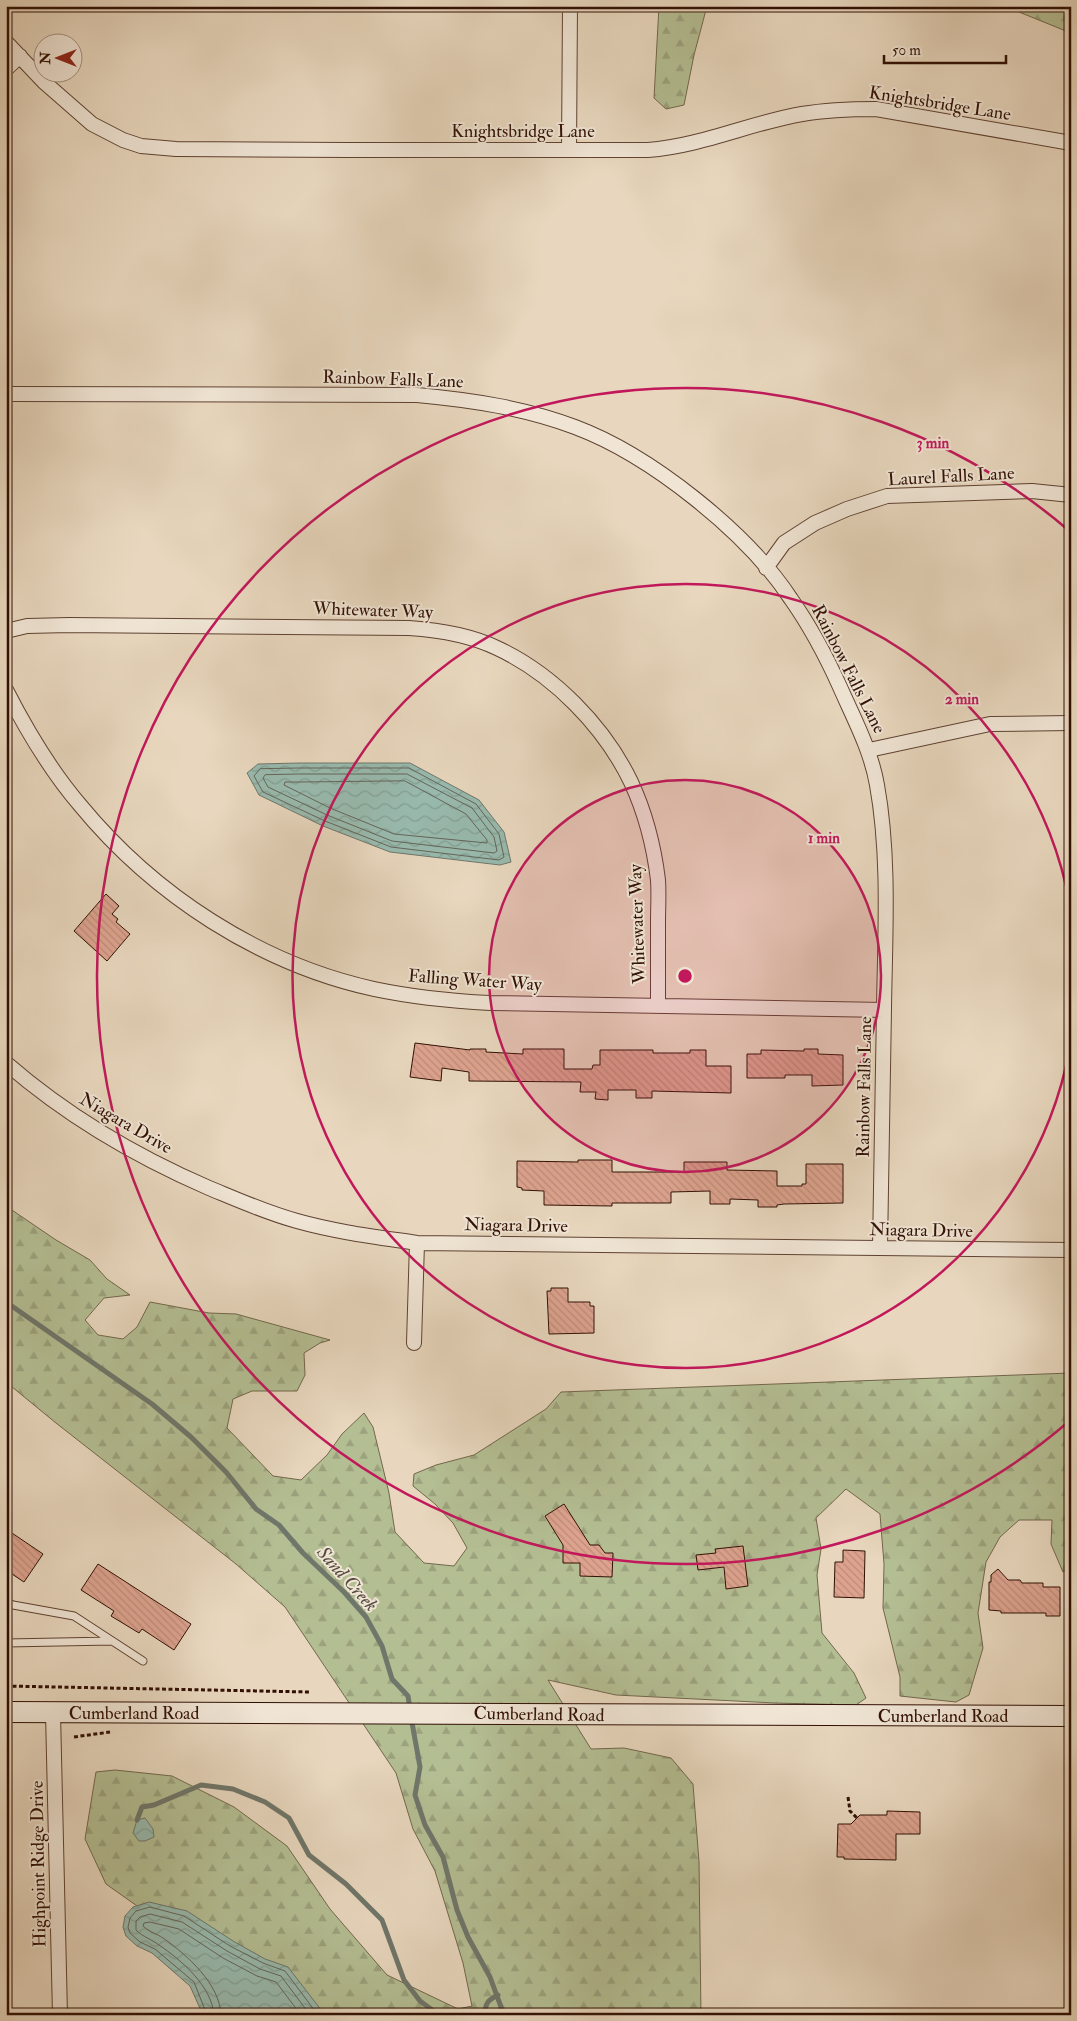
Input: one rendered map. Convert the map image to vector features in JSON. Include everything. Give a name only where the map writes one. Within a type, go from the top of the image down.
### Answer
[{"type":"main road","name":"Cumberland Road","points":[[6,1712],[1071,1716]]},
{"type":"street","points":[[570,6],[570,150]]},
{"type":"street","name":"Knightsbridge Lane","points":[[6,42],[44,82],[92,124],[122,140],[141,146],[195,149],[660,149],[801,114],[847,109],[876,109],[1071,143]]},
{"type":"street","points":[[6,69],[20,56]]},
{"type":"street","name":"Rainbow Falls Lane","points":[[6,394],[417,395],[469,400],[531,412],[577,427],[634,455],[687,492],[740,539],[790,597],[827,658],[869,750],[878,786],[884,853],[886,918],[880,1248]]},
{"type":"street","name":"Laurel Falls Lane","points":[[766,568],[784,543],[816,523],[847,509],[887,496],[1032,491],[1071,495]]},
{"type":"street","name":"Whitewater Way","points":[[6,631],[26,626],[69,625],[409,628],[435,630],[460,635],[496,647],[527,663],[568,697],[603,738],[631,782],[648,831],[658,882],[658,1005]]},
{"type":"street","name":"Falling Water Way","points":[[6,690],[37,747],[80,806],[110,838],[149,874],[189,906],[241,938],[300,966],[373,989],[431,999],[490,1003],[884,1010]]},
{"type":"street","points":[[869,750],[990,724],[1071,723]]},
{"type":"street","name":"Niagara Drive","points":[[6,1063],[64,1109],[132,1152],[166,1169],[233,1198],[298,1222],[358,1235],[417,1243],[1071,1250]]},
{"type":"street","points":[[414,1343],[417,1243]]},
{"type":"street","name":"Highpoint Ridge Drive","points":[[54,1713],[60,2015]]},
{"type":"lane","points":[[6,1602],[13,1605],[74,1616],[143,1661]]},
{"type":"lane","points":[[6,1644],[112,1641]]},
{"type":"path","points":[[6,1686],[310,1692]]},
{"type":"path","points":[[848,1797],[850,1811],[857,1818]]},
{"type":"green space","points":[[659,6],[707,6],[694,55],[684,105],[666,109],[654,98]]},
{"type":"green space","points":[[1005,6],[1071,6],[1071,33],[1014,10]]},
{"type":"green space","points":[[6,1206],[56,1240],[90,1260],[107,1279],[130,1295],[104,1298],[85,1320],[98,1335],[123,1339],[137,1327],[150,1302],[209,1313],[236,1314],[330,1340],[320,1343],[304,1353],[305,1375],[297,1391],[252,1391],[233,1399],[227,1428],[273,1476],[301,1480],[327,1455],[342,1434],[364,1413],[373,1427],[389,1493],[395,1532],[424,1563],[454,1566],[467,1548],[453,1523],[435,1504],[413,1486],[414,1474],[436,1465],[474,1455],[546,1409],[561,1392],[1071,1373],[1071,1567],[1063,1572],[1051,1544],[1052,1520],[1019,1520],[1000,1537],[986,1562],[978,1613],[983,1648],[969,1695],[956,1702],[900,1696],[900,1677],[883,1608],[884,1564],[880,1514],[846,1489],[816,1518],[821,1549],[817,1575],[822,1633],[854,1673],[866,1698],[856,1705],[616,1695],[548,1680],[591,1749],[624,1748],[671,1758],[693,1784],[699,1862],[701,2015],[291,2015],[106,1884],[85,1839],[96,1772],[115,1770],[172,1776],[234,1807],[287,1846],[330,1909],[387,1975],[458,2009],[472,2006],[463,1963],[435,1871],[413,1829],[396,1773],[285,1607],[236,1564],[6,1382]]},
{"type":"water","points":[[410,763],[479,800],[504,832],[511,862],[500,865],[390,852],[323,826],[259,795],[247,773],[258,764]]},
{"type":"water","points":[[145,1818],[153,1829],[154,1837],[145,1841],[139,1841],[133,1833],[137,1820]]},
{"type":"water","points":[[149,1902],[187,1911],[265,1959],[288,1967],[325,2015],[203,2015],[190,1986],[152,1953],[137,1946],[126,1936],[123,1927],[125,1916],[133,1907]]},
{"type":"building","points":[[106,894],[119,906],[112,914],[118,919],[116,922],[130,934],[107,961],[74,931]]},
{"type":"building","points":[[415,1043],[470,1050],[486,1049],[486,1052],[523,1054],[523,1049],[564,1049],[564,1069],[592,1069],[593,1065],[600,1065],[600,1050],[653,1050],[653,1053],[690,1053],[690,1050],[706,1050],[706,1066],[731,1066],[731,1093],[652,1091],[652,1098],[636,1098],[636,1090],[608,1090],[608,1100],[595,1099],[596,1092],[580,1092],[581,1082],[469,1081],[469,1072],[442,1068],[441,1081],[410,1077]]},
{"type":"building","points":[[804,1049],[818,1049],[818,1054],[843,1055],[843,1085],[812,1086],[812,1075],[785,1075],[785,1078],[747,1078],[747,1054],[761,1054],[761,1050],[804,1051]]},
{"type":"building","points":[[578,1160],[612,1160],[612,1172],[684,1172],[684,1162],[727,1162],[727,1170],[777,1171],[777,1186],[802,1186],[802,1184],[806,1184],[806,1164],[843,1164],[843,1203],[784,1204],[777,1205],[777,1207],[758,1207],[758,1200],[730,1199],[730,1204],[710,1204],[710,1191],[671,1192],[671,1203],[612,1203],[612,1206],[544,1205],[544,1191],[522,1190],[522,1188],[517,1187],[517,1161],[578,1162]]},
{"type":"building","points":[[551,1288],[568,1288],[568,1302],[590,1302],[590,1306],[594,1306],[594,1333],[549,1334],[547,1291],[551,1291]]},
{"type":"building","points":[[564,1504],[590,1545],[599,1545],[605,1553],[613,1553],[612,1577],[580,1576],[580,1563],[563,1563],[563,1545],[545,1516]]},
{"type":"building","points":[[6,1529],[43,1554],[24,1582],[6,1570]]},
{"type":"building","points":[[743,1546],[748,1586],[726,1589],[724,1567],[698,1570],[696,1555],[716,1553],[715,1549]]},
{"type":"building","points":[[843,1550],[865,1551],[864,1598],[834,1597],[835,1562],[843,1562]]},
{"type":"building","points":[[98,1564],[191,1624],[174,1650],[142,1629],[139,1633],[111,1616],[114,1611],[81,1590]]},
{"type":"building","points":[[998,1569],[1008,1580],[1020,1580],[1022,1583],[1043,1583],[1043,1587],[1060,1587],[1060,1616],[1046,1616],[1046,1613],[1001,1613],[1001,1611],[989,1610],[989,1582],[991,1582],[991,1575]]},
{"type":"building","points":[[887,1811],[920,1812],[920,1834],[896,1834],[896,1860],[844,1859],[844,1857],[837,1857],[838,1824],[851,1824],[860,1815],[887,1815]]},
{"type":"waterway","name":"Sand Creek","points":[[6,1302],[152,1404],[191,1437],[226,1472],[256,1509],[279,1525],[303,1553],[344,1592],[366,1617],[382,1646],[392,1679],[408,1696],[410,1709]]},
{"type":"waterway","name":"Sand Creek","points":[[411,1717],[420,1767],[415,1795],[425,1825],[443,1857],[457,1910],[468,1937],[490,1977],[504,2015]]},
{"type":"waterway","points":[[137,1820],[142,1807],[154,1805],[201,1785],[233,1789],[265,1802],[289,1818],[309,1855],[346,1884],[382,1920],[404,1980],[420,2001],[439,2015]]},
{"type":"waterway","points":[[485,2015],[488,2002],[498,1995]]}]
